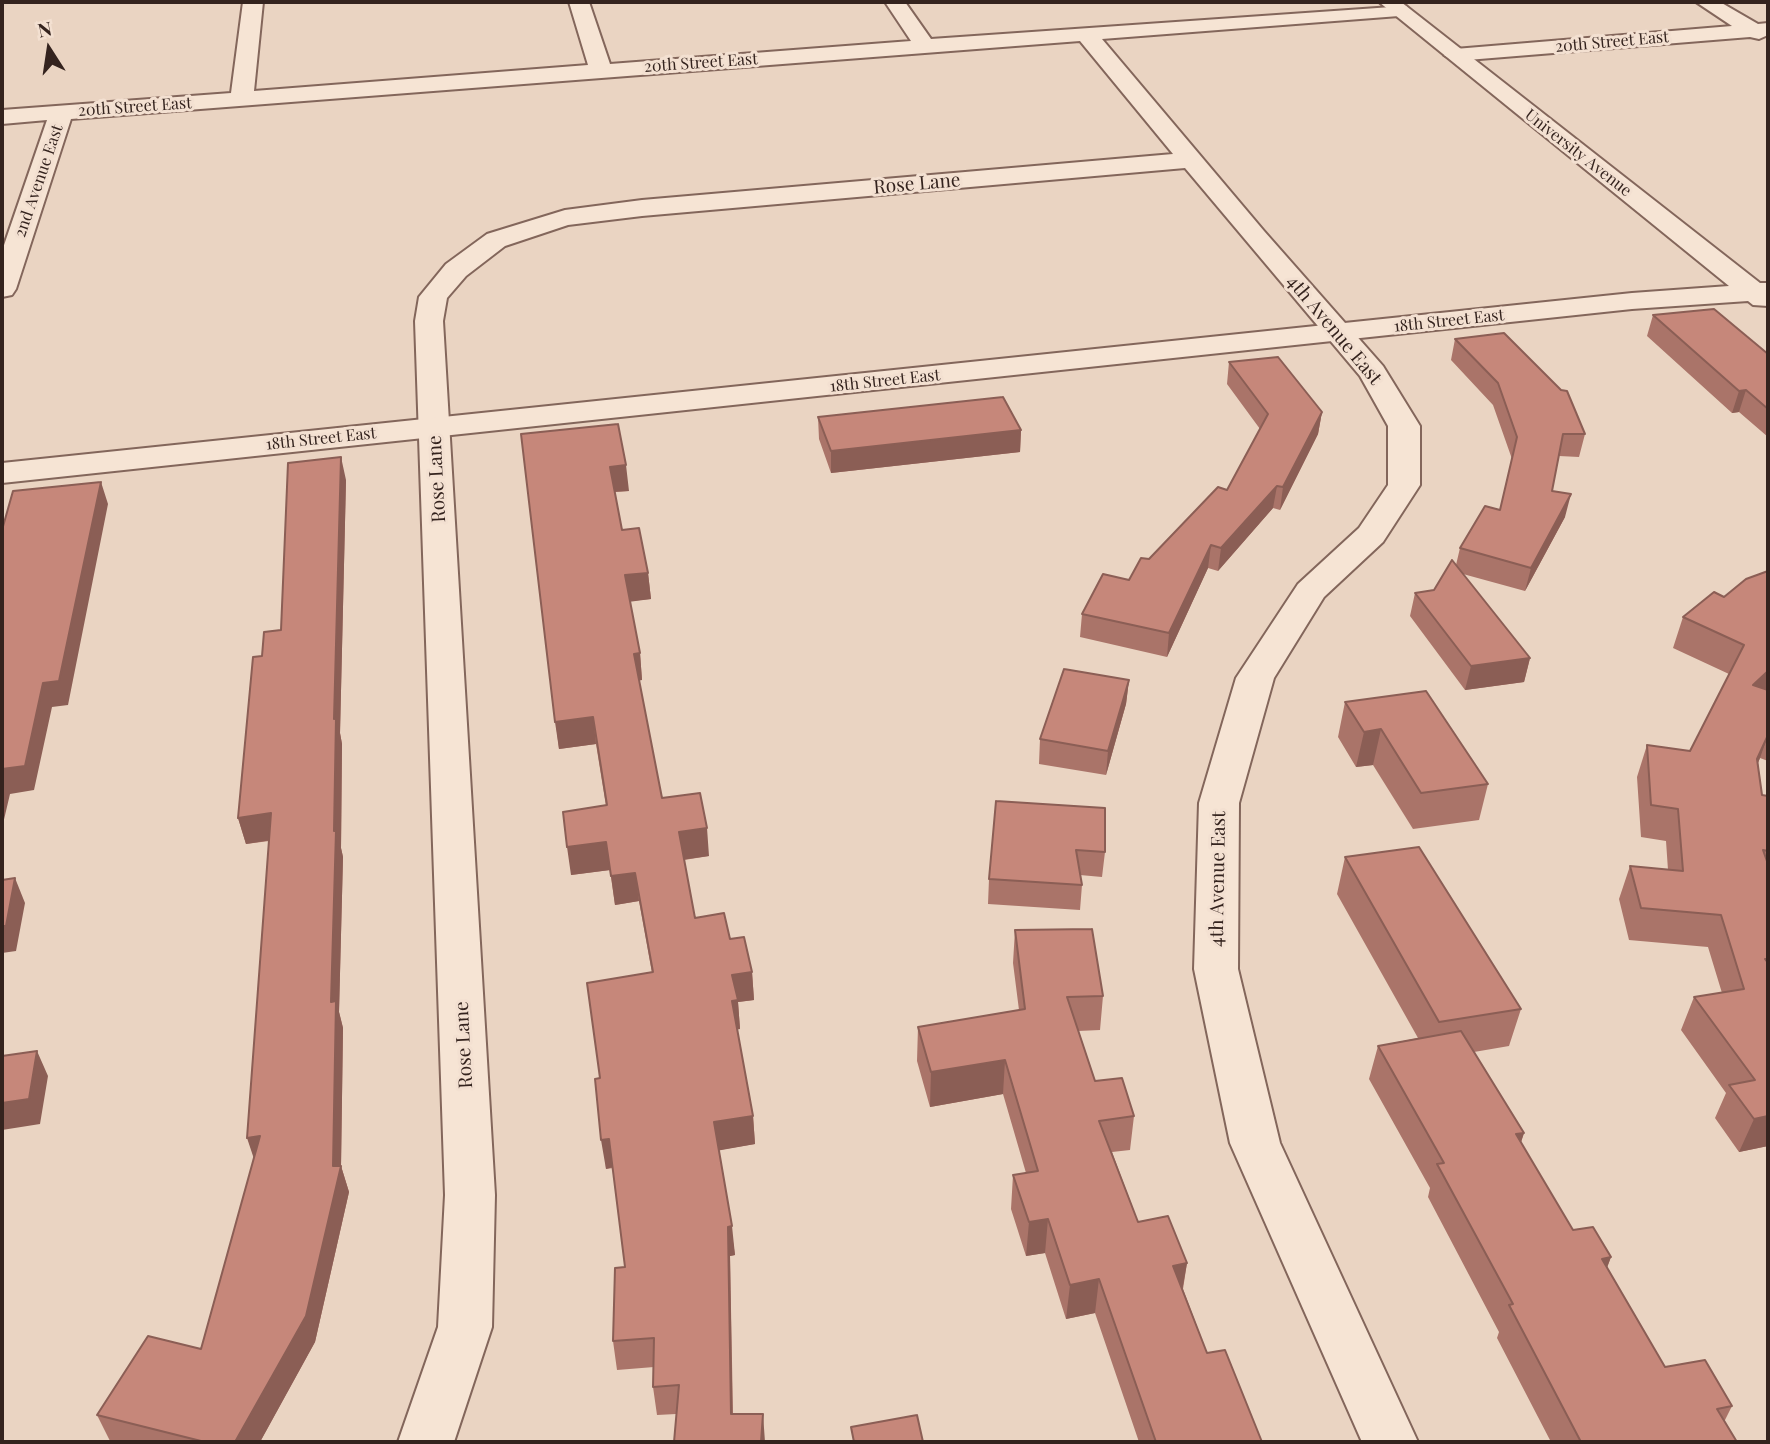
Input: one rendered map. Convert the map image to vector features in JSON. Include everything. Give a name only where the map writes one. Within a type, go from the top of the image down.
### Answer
[{"type":"street","points":[[242,98],[253,2]]},
{"type":"street","points":[[579,2],[601,71]]},
{"type":"street","points":[[895,2],[925,46]]},
{"type":"street","points":[[1706,2],[1764,33]]},
{"type":"street","name":"20th Street East","points":[[2,117],[1086,34],[1394,6]]},
{"type":"street","name":"University Avenue","points":[[1394,6],[1764,295]]},
{"type":"street","name":"20th Street East","points":[[1455,55],[1764,33]]},
{"type":"street","name":"4th Avenue East","points":[[1086,34],[1373,372],[1404,426],[1404,485],[1371,535],[1310,591],[1255,678],[1219,803],[1216,969],[1255,1143],[1390,1442]]},
{"type":"street","name":"2nd Avenue East","points":[[2,289],[62,112]]},
{"type":"street","name":"Rose Lane","points":[[426,1442],[465,1327],[470,1195],[429,321],[433,297],[456,270],[496,240],[565,218],[642,208],[1193,160]]},
{"type":"street","name":"18th Street East","points":[[2,473],[1632,301],[1764,295]]},
{"type":"building","points":[[1714,309],[1768,354],[1768,409],[1746,390],[1739,391],[1653,315]]},
{"type":"building","points":[[1504,333],[1561,390],[1567,391],[1585,434],[1563,434],[1552,491],[1571,494],[1531,568],[1460,548],[1485,506],[1500,510],[1517,437],[1498,383],[1455,339]]},
{"type":"building","points":[[1278,357],[1322,412],[1283,487],[1277,486],[1221,548],[1211,545],[1169,633],[1082,614],[1103,574],[1129,580],[1141,558],[1149,559],[1218,487],[1227,490],[1268,414],[1229,362]]},
{"type":"building","points":[[1003,397],[1021,430],[831,451],[818,417]]},
{"type":"building","points":[[618,424],[626,465],[610,467],[622,530],[639,528],[648,573],[625,575],[640,653],[634,654],[662,798],[700,793],[707,828],[679,832],[695,918],[724,913],[730,939],[744,937],[752,972],[732,975],[738,1000],[732,1001],[753,1116],[714,1122],[732,1226],[728,1227],[731,1414],[763,1414],[761,1442],[674,1442],[679,1385],[653,1387],[654,1338],[613,1341],[615,1268],[625,1267],[609,1139],[601,1140],[595,1079],[600,1078],[587,983],[653,972],[635,873],[611,876],[606,842],[567,847],[563,812],[607,805],[593,717],[555,722],[521,434]]},
{"type":"building","points":[[341,457],[334,719],[336,718],[336,831],[331,1002],[336,1001],[333,1166],[341,1166],[306,1316],[235,1442],[205,1442],[97,1415],[148,1336],[201,1349],[260,1136],[247,1138],[271,813],[238,818],[253,657],[262,656],[264,632],[281,630],[288,463]]},
{"type":"building","points":[[101,482],[59,681],[43,683],[25,766],[2,769],[2,530],[13,491]]},
{"type":"building","points":[[1452,560],[1530,658],[1471,666],[1415,593],[1434,590]]},
{"type":"building","points":[[1768,571],[1768,671],[1753,685],[1768,690],[1768,735],[1757,759],[1762,795],[1768,796],[1768,851],[1763,850],[1768,864],[1768,959],[1765,959],[1768,963],[1768,1116],[1754,1119],[1729,1085],[1755,1080],[1694,997],[1744,989],[1721,915],[1641,908],[1630,866],[1683,871],[1678,809],[1651,805],[1647,745],[1690,751],[1744,645],[1683,617],[1714,592],[1724,597],[1746,579]]},
{"type":"building","points":[[1064,669],[1129,680],[1108,751],[1040,739]]},
{"type":"building","points":[[1426,691],[1488,784],[1421,793],[1381,729],[1364,732],[1345,702]]},
{"type":"building","points":[[996,801],[1105,808],[1105,852],[1076,850],[1082,885],[989,879]]},
{"type":"building","points":[[1419,847],[1521,1009],[1439,1022],[1345,857]]},
{"type":"building","points":[[15,878],[6,926],[2,926],[2,880]]},
{"type":"building","points":[[1092,929],[1103,996],[1067,997],[1095,1081],[1122,1078],[1134,1116],[1099,1121],[1138,1222],[1168,1216],[1187,1263],[1173,1266],[1207,1353],[1225,1350],[1262,1442],[1156,1442],[1099,1279],[1070,1285],[1048,1219],[1029,1222],[1013,1175],[1038,1171],[1005,1060],[931,1072],[918,1027],[1025,1009],[1015,930]]},
{"type":"building","points":[[1461,1031],[1524,1133],[1516,1134],[1573,1230],[1593,1227],[1611,1257],[1602,1259],[1665,1367],[1705,1360],[1732,1406],[1717,1409],[1737,1442],[1581,1442],[1509,1305],[1513,1304],[1437,1164],[1444,1163],[1378,1046]]},
{"type":"building","points":[[37,1051],[29,1099],[2,1103],[2,1056]]},
{"type":"building","points":[[917,1415],[923,1442],[854,1442],[851,1427]]}]
